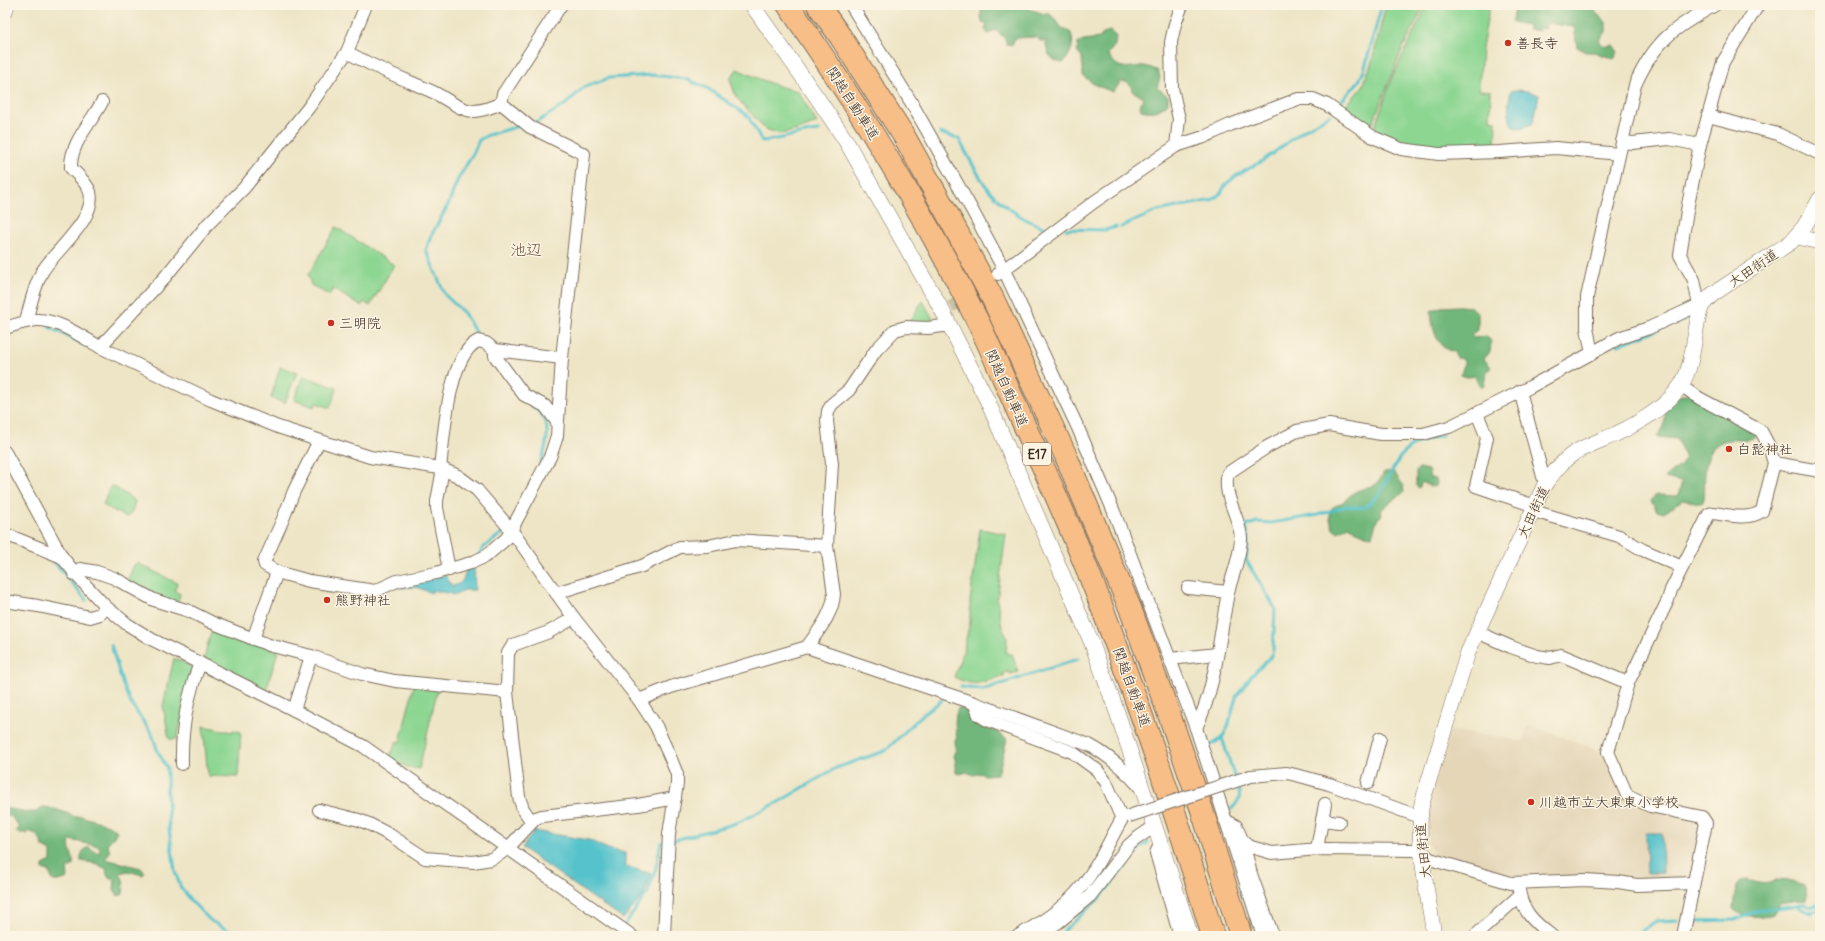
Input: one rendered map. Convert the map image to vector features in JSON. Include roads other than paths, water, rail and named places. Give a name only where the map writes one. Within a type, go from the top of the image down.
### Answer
[{"type":"highway","name":"関越自動車道","points":[[788,5],[882,148],[930,232],[979,324],[1059,502],[1105,616],[1152,745],[1214,936]]},
{"type":"highway","name":"関越自動車道","points":[[818,5],[840,36],[904,136],[949,217],[993,299],[1065,454],[1130,608],[1171,720],[1202,810],[1240,936]]},
{"type":"street","points":[[5,11],[7,5]]},
{"type":"street","points":[[100,347],[165,277],[208,224],[244,188],[308,107],[346,52],[366,5]]},
{"type":"street","points":[[501,103],[503,94],[561,5]]},
{"type":"street","points":[[752,5],[846,141],[948,314],[988,402],[1091,641],[1158,833],[1191,936]]},
{"type":"street","points":[[850,5],[911,102],[972,210],[1001,272],[1046,357],[1108,498],[1196,728],[1224,820],[1263,936]]},
{"type":"street","points":[[1176,146],[1179,119],[1172,88],[1171,42],[1175,24],[1182,5]]},
{"type":"street","points":[[1592,354],[1587,328],[1587,297],[1630,102],[1644,65],[1660,42],[1685,22],[1716,5]]},
{"type":"street","points":[[1196,728],[1204,711],[1218,654],[1228,592],[1240,548],[1241,538],[1239,525],[1226,488],[1228,473],[1244,461],[1297,431],[1329,425],[1381,434],[1423,434],[1449,427],[1478,416],[1521,396],[1619,338],[1649,328],[1701,306],[1694,280],[1680,255],[1700,145],[1723,62],[1758,5]]},
{"type":"street","points":[[346,52],[374,67],[434,93],[464,109],[474,111],[492,107],[501,103]]},
{"type":"street","points":[[1001,272],[1094,202],[1176,146],[1204,137],[1230,124],[1298,99],[1313,99],[1327,105],[1373,137],[1401,149],[1439,154],[1556,148],[1621,148],[1633,143],[1669,139],[1700,145]]},
{"type":"street","points":[[26,322],[33,294],[42,272],[52,258],[76,231],[90,205],[90,192],[71,168],[70,162],[82,134],[102,102]]},
{"type":"street","points":[[319,440],[294,491],[284,519],[264,562],[265,565],[277,572],[309,581],[375,591],[397,581],[448,570],[471,563],[486,556],[500,545],[512,531],[550,457],[557,436],[562,358],[584,154],[527,124],[501,103]]},
{"type":"street","points":[[1708,116],[1778,134],[1820,154]]},
{"type":"street","name":"大田街道","points":[[1434,936],[1422,852],[1420,817],[1460,676],[1477,632],[1545,484],[1556,468],[1573,453],[1634,424],[1666,401],[1681,385],[1694,346],[1701,306],[1713,294],[1783,248],[1797,237],[1820,199]]},
{"type":"street","points":[[1797,237],[1820,242]]},
{"type":"street","points":[[807,647],[826,619],[834,601],[827,546],[832,464],[827,421],[829,408],[849,390],[876,350],[896,330],[906,327],[928,328],[948,314]]},
{"type":"street","points":[[5,328],[37,320],[58,326],[211,400],[278,427],[354,453],[374,458],[441,468],[458,476],[476,490],[512,531],[574,618],[639,700],[656,726],[675,768],[678,784],[670,834],[664,936]]},
{"type":"street","points":[[448,570],[437,501],[450,390],[462,356],[467,349],[478,341],[486,343],[494,350],[562,358]]},
{"type":"street","points":[[494,350],[495,356],[517,387],[531,400],[545,406],[557,422]]},
{"type":"street","points":[[1681,385],[1699,398],[1761,431],[1769,446],[1774,463],[1762,511],[1754,516],[1742,517],[1713,513],[1709,514],[1682,567],[1628,683],[1608,752],[1627,795],[1650,806],[1702,817],[1705,820],[1706,823],[1702,850],[1693,883],[1683,936]]},
{"type":"street","points":[[1521,396],[1545,484]]},
{"type":"street","points":[[1478,416],[1487,438],[1476,486],[1534,508],[1619,536],[1643,550],[1682,567]]},
{"type":"street","points":[[5,452],[62,557],[74,574],[106,607],[127,624],[151,639],[294,710],[369,750],[632,936]]},
{"type":"street","points":[[1774,463],[1820,471]]},
{"type":"street","points":[[5,534],[62,557]]},
{"type":"street","points":[[556,593],[642,566],[680,547],[708,546],[736,540],[827,546]]},
{"type":"street","points":[[74,574],[80,569],[97,572],[114,578],[154,600],[189,611],[253,639],[279,648],[312,656],[379,679],[507,692]]},
{"type":"street","points":[[253,639],[277,572]]},
{"type":"street","points":[[1188,588],[1228,592]]},
{"type":"street","points":[[5,601],[90,617],[100,614],[106,607]]},
{"type":"street","points":[[532,822],[523,809],[519,797],[507,692],[508,653],[514,645],[549,632],[574,618]]},
{"type":"street","points":[[1477,632],[1538,656],[1550,658],[1562,655],[1628,683]]},
{"type":"street","points":[[639,700],[671,687],[807,647],[974,703],[1089,745],[1104,753],[1121,766],[1143,790]]},
{"type":"street","points":[[1170,659],[1218,654]]},
{"type":"street","points":[[294,710],[312,656]]},
{"type":"street","points":[[182,764],[182,726],[191,687],[200,663]]},
{"type":"street","points":[[974,703],[979,714],[987,720],[1072,752],[1084,760],[1097,770],[1106,782],[1126,818]]},
{"type":"street","points":[[1368,783],[1380,738]]},
{"type":"street","points":[[1018,936],[1045,920],[1072,899],[1090,876],[1110,839],[1126,818],[1251,776],[1287,773],[1300,776],[1329,784],[1420,817]]},
{"type":"street","points":[[319,810],[359,820],[368,824],[390,835],[425,858],[473,862],[483,861],[495,857],[508,848],[536,818],[548,814],[638,805],[675,798]]},
{"type":"street","points":[[1317,849],[1325,804]]},
{"type":"street","points":[[1224,820],[1236,826],[1243,842],[1250,874],[1273,936]]},
{"type":"street","points":[[1322,820],[1339,822]]},
{"type":"street","points":[[1038,936],[1060,921],[1090,896],[1129,845],[1136,839],[1158,833]]},
{"type":"street","points":[[1158,833],[1156,853],[1180,936]]},
{"type":"street","points":[[1243,842],[1251,847],[1272,853],[1317,849],[1393,848],[1415,850],[1422,852],[1430,859],[1511,883],[1585,880],[1618,882],[1636,885],[1693,883]]},
{"type":"street","points":[[1518,883],[1519,896],[1524,908],[1536,924],[1552,936]]},
{"type":"street","points":[[1475,936],[1519,896]]},
{"type":"water","points":[[1511,91],[1528,91],[1539,95],[1532,124],[1520,128],[1513,127],[1509,114]]},
{"type":"water","points":[[474,566],[475,590],[464,590],[456,595],[432,590],[432,593],[416,587],[398,588],[399,584],[445,575],[452,586],[456,585],[461,582],[465,576],[466,569]]},
{"type":"water","points":[[534,831],[589,840],[608,849],[625,853],[625,866],[652,874],[643,896],[623,919],[522,848]]},
{"type":"water","points":[[1646,833],[1662,833],[1663,873],[1647,873]]},
{"type":"waterway","points":[[1339,104],[1359,81],[1364,71],[1382,5]]},
{"type":"waterway","points":[[532,123],[537,122],[566,104],[584,87],[609,78],[653,75],[686,79],[707,88],[748,116],[762,141],[819,131]]},
{"type":"waterway","points":[[1121,227],[1157,211],[1212,200],[1221,193],[1226,184],[1236,176],[1264,160],[1305,129],[1330,115]]},
{"type":"waterway","points":[[478,337],[464,313],[445,295],[426,250],[431,236],[449,203],[457,181],[474,152],[479,140],[488,135],[523,125]]},
{"type":"waterway","points":[[940,133],[959,139],[981,178],[995,197],[1009,209],[1048,229]]},
{"type":"waterway","points":[[1066,229],[1105,230],[1116,227]]},
{"type":"waterway","points":[[1618,345],[1691,317]]},
{"type":"waterway","points":[[49,327],[85,345]]},
{"type":"waterway","points":[[5,336],[11,332]]},
{"type":"waterway","points":[[524,400],[537,410],[543,417],[546,424],[546,444],[540,464]]},
{"type":"waterway","points":[[1208,747],[1222,738],[1228,727],[1236,697],[1252,675],[1270,658],[1273,650],[1275,608],[1246,560],[1248,539],[1246,526],[1257,522],[1271,523],[1318,515],[1346,506],[1362,508],[1369,504],[1380,493],[1400,457],[1409,448],[1417,443],[1442,435]]},
{"type":"waterway","points":[[479,555],[483,548],[505,531]]},
{"type":"waterway","points":[[52,559],[86,600]]},
{"type":"waterway","points":[[111,645],[123,685],[130,702],[152,734],[158,752],[167,768],[169,829],[175,871],[180,886],[191,901],[211,921],[233,933],[245,936]]},
{"type":"waterway","points":[[961,687],[983,690],[1078,659]]},
{"type":"waterway","points":[[671,841],[737,823],[777,803],[836,768],[885,751],[921,716],[942,700]]},
{"type":"waterway","points":[[1222,738],[1235,778]]},
{"type":"waterway","points":[[1231,809],[1237,803],[1239,798],[1237,783]]},
{"type":"waterway","points":[[624,926],[648,892],[655,872],[661,843],[665,842]]},
{"type":"waterway","points":[[1058,936],[1099,899],[1139,849],[1148,842]]},
{"type":"waterway","points":[[1797,906],[1803,904],[1810,906],[1820,903]]},
{"type":"waterway","points":[[1694,921],[1735,920],[1762,909],[1777,909],[1797,906],[1812,913],[1812,911],[1820,909]]},
{"type":"waterway","points":[[1635,936],[1656,921],[1678,920]]},
{"type":"waterway","points":[[612,936],[621,931]]},
{"type":"tunnel","points":[[951,307],[968,295]]},
{"type":"tunnel","points":[[1211,936],[1267,918]]},
{"type":"place","name":"善長寺","points":[[1508,43]]},
{"type":"place","name":"三明院","points":[[331,323]]},
{"type":"place","name":"白髭神社","points":[[1729,449]]},
{"type":"place","name":"熊野神社","points":[[327,600]]},
{"type":"place","name":"川越市立大東東小学校","points":[[1531,802]]},
{"type":"district","name":"池辺","points":[[526,249]]}]
